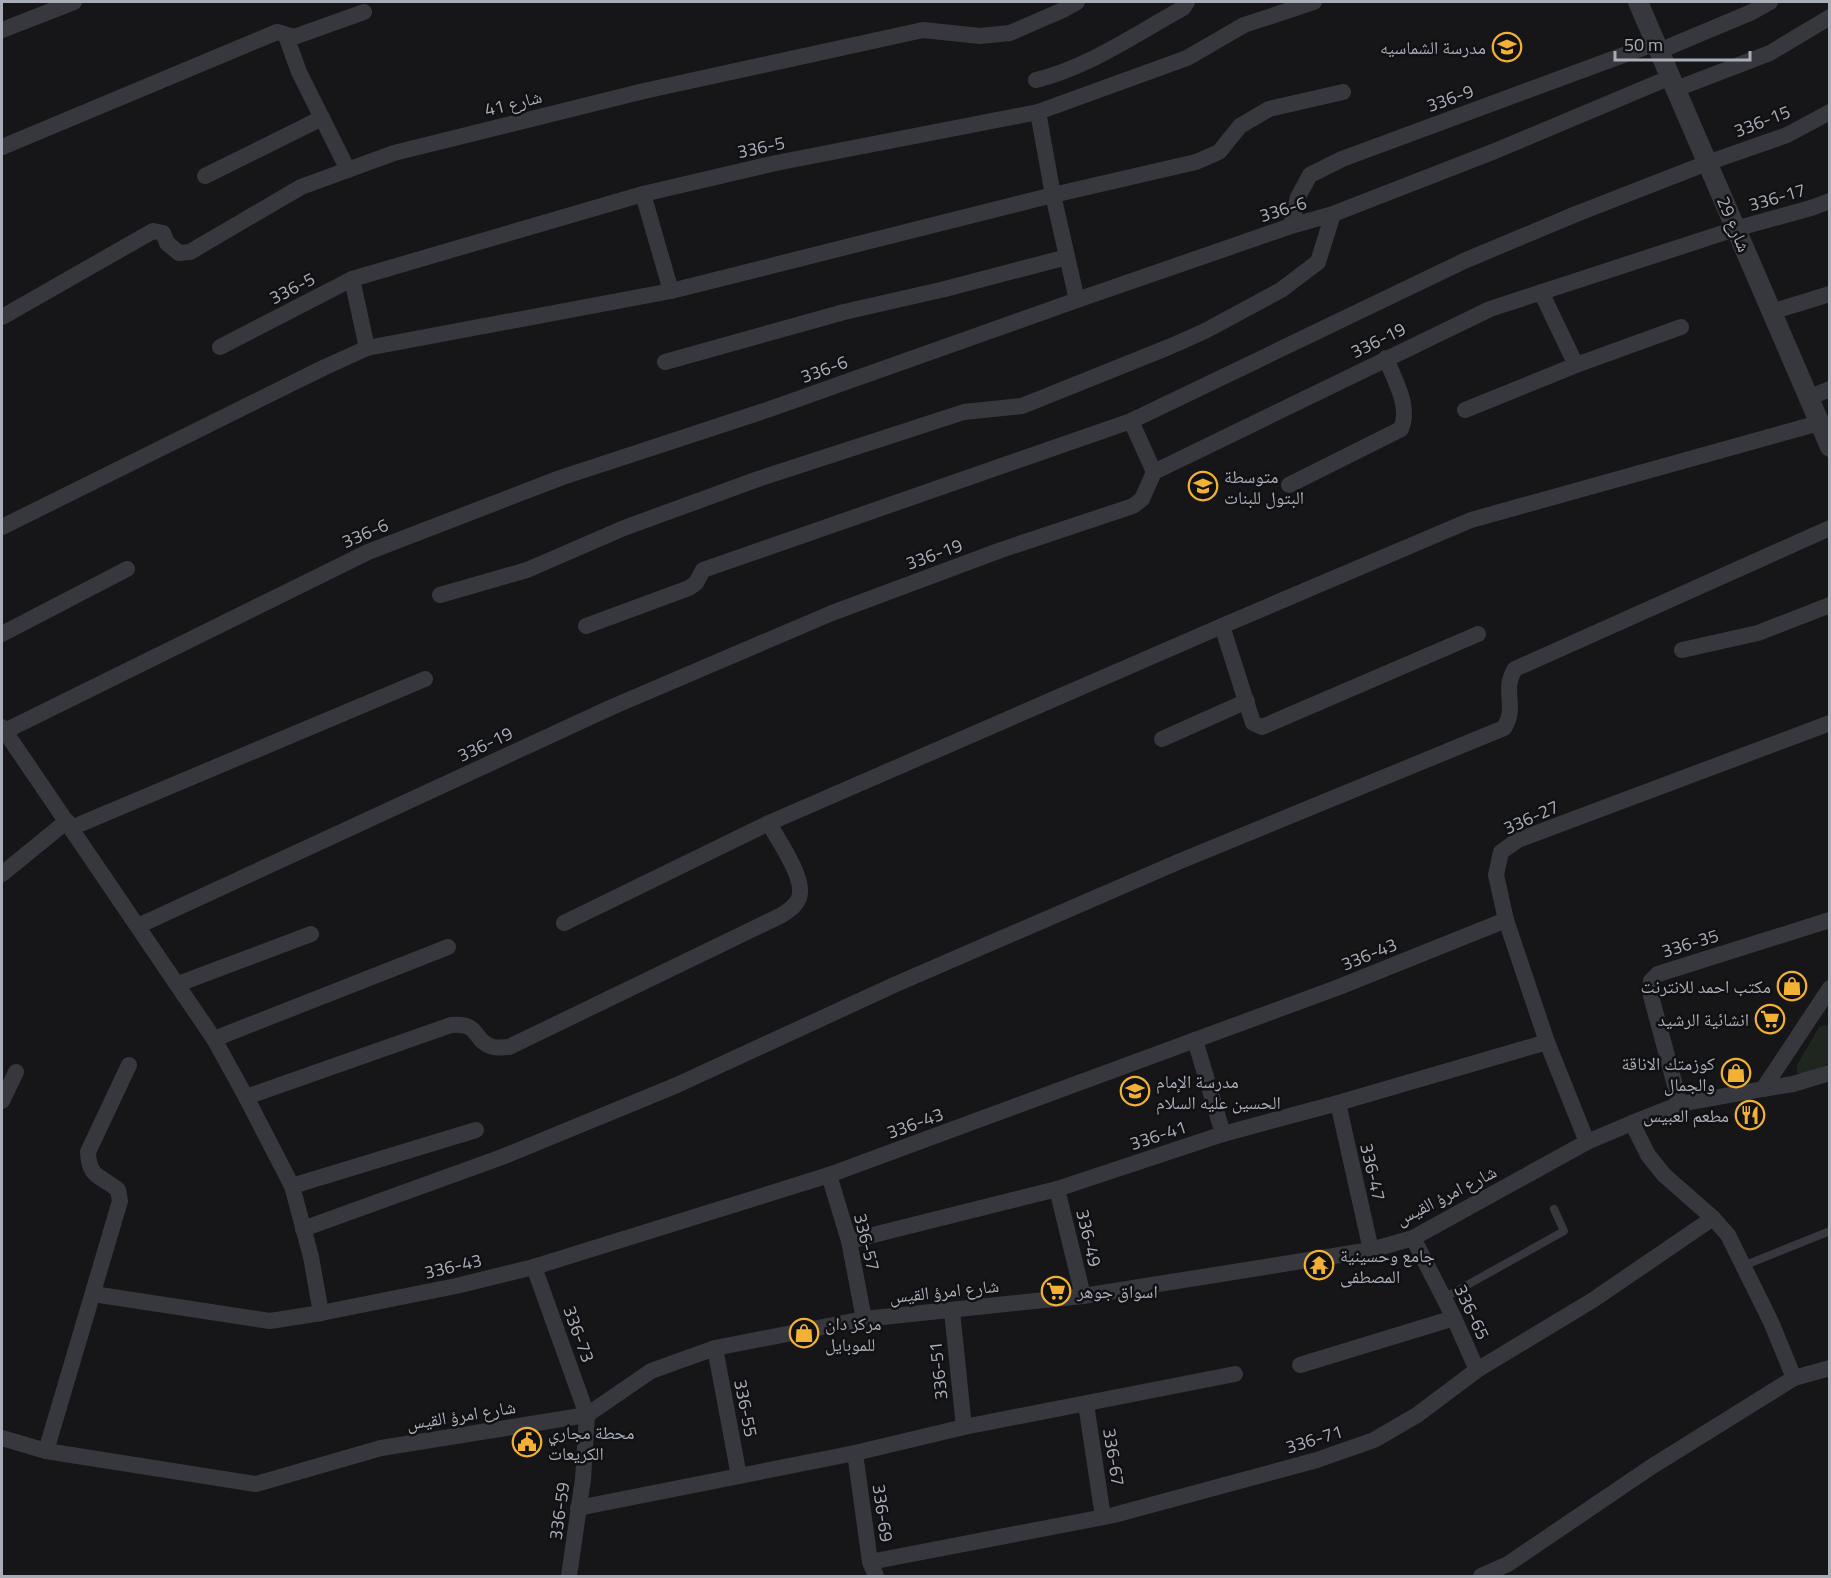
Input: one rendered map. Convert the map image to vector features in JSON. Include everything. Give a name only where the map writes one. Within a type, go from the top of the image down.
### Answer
[{"type":"street","points":[[2,30],[74,2]]},
{"type":"street","name":"شارع 41","points":[[2,317],[153,231],[163,233],[167,243],[179,253],[190,252],[301,187],[394,153],[644,91],[923,30],[980,36],[1010,33],[1077,2]]},
{"type":"street","points":[[1036,80],[1059,75],[1095,57],[1183,8],[1187,2]]},
{"type":"street","name":"336-5","points":[[220,347],[352,279],[643,194],[776,163],[1038,112],[1187,58],[1244,25],[1314,2]]},
{"type":"street","name":"شارع 29","points":[[1638,2],[1830,447]]},
{"type":"street","name":"336-9","points":[[1291,226],[1298,196],[1310,176],[1342,159],[1658,47],[1752,12],[1770,2]]},
{"type":"street","points":[[2,147],[277,32],[294,37],[364,12]]},
{"type":"street","name":"336-6","points":[[3,729],[368,552],[560,478],[767,410],[1077,300],[1291,226],[1333,214],[1673,83],[1770,53],[1830,17]]},
{"type":"street","points":[[285,36],[299,72],[348,170]]},
{"type":"street","points":[[2,527],[367,348],[671,291],[1053,195],[1196,162],[1219,152],[1240,126],[1269,109],[1343,92]]},
{"type":"street","points":[[1038,112],[1053,195],[1077,300]]},
{"type":"street","name":"336-15","points":[[586,626],[689,588],[696,583],[703,570],[1131,421],[1464,261],[1576,214],[1707,163],[1787,135],[1830,112]]},
{"type":"street","points":[[205,176],[322,118]]},
{"type":"street","points":[[643,194],[671,291]]},
{"type":"street","name":"336-17","points":[[1736,229],[1830,201]]},
{"type":"street","points":[[440,595],[527,570],[624,528],[713,495],[953,415],[1022,406],[1169,347],[1205,331],[1281,290],[1318,262],[1333,214]]},
{"type":"street","name":"336-19","points":[[138,926],[612,706],[821,617],[1001,550],[1133,506],[1142,499],[1154,472],[1490,309],[1736,229]]},
{"type":"street","points":[[665,362],[844,312],[945,289],[1067,257]]},
{"type":"street","points":[[352,279],[367,348]]},
{"type":"street","points":[[1541,292],[1576,365]]},
{"type":"street","points":[[1771,312],[1830,294]]},
{"type":"street","points":[[1465,410],[1576,365],[1681,327]]},
{"type":"street","points":[[1289,485],[1401,429],[1406,418],[1404,406],[1386,358]]},
{"type":"street","points":[[1808,398],[1830,389]]},
{"type":"street","points":[[1131,421],[1154,472]]},
{"type":"street","points":[[564,923],[769,823],[1471,520],[1819,423]]},
{"type":"street","points":[[303,1229],[502,1157],[677,1085],[894,985],[1145,876],[1504,728],[1511,715],[1509,678],[1515,669],[1830,528]]},
{"type":"street","points":[[2,634],[127,569]]},
{"type":"street","points":[[1682,650],[1758,633],[1830,605]]},
{"type":"street","points":[[1222,626],[1253,723],[1262,727],[1478,634]]},
{"type":"street","points":[[2,874],[69,825],[425,680]]},
{"type":"street","points":[[1162,739],[1246,701]]},
{"type":"street","name":"336-27","points":[[1587,1142],[1547,1042],[1506,920],[1496,875],[1501,852],[1518,840],[1830,723]]},
{"type":"street","points":[[3,729],[178,984],[214,1039],[246,1097],[292,1186],[321,1313]]},
{"type":"street","points":[[246,1097],[451,1025],[464,1024],[473,1029],[481,1040],[495,1048],[509,1047],[782,915],[795,906],[799,899],[799,877],[769,823]]},
{"type":"street","name":"336-43","points":[[93,1294],[270,1321],[456,1286],[534,1267],[829,1175],[1340,987],[1506,920]]},
{"type":"street","name":"336-35","points":[[1680,1104],[1652,996],[1651,981],[1658,974],[1830,920]]},
{"type":"street","points":[[178,984],[311,934]]},
{"type":"street","points":[[214,1039],[448,947]]},
{"type":"street","points":[[1763,1089],[1827,1000]]},
{"type":"street","points":[[1195,1040],[1223,1134]]},
{"type":"street","name":"336-41","points":[[849,1241],[1057,1189],[1223,1134],[1547,1042]]},
{"type":"street","points":[[46,1451],[120,1201],[118,1190],[94,1175],[89,1164],[88,1152],[129,1065]]},
{"type":"street","points":[[2,1101],[16,1072]]},
{"type":"street","name":"شارع امرؤ القيس","points":[[2,1438],[46,1451],[256,1484],[381,1448],[587,1415],[651,1371],[715,1348],[864,1319],[1083,1296],[1371,1250],[1413,1238],[1587,1142],[1680,1104],[1793,1084],[1830,1073]]},
{"type":"street","name":"336-47","points":[[1338,1103],[1371,1250]]},
{"type":"street","points":[[1632,1123],[1648,1155],[1664,1175],[1728,1234],[1771,1322],[1794,1378]]},
{"type":"street","points":[[292,1186],[476,1130]]},
{"type":"street","name":"336-57","points":[[829,1175],[849,1241],[864,1319]]},
{"type":"street","name":"336-49","points":[[1057,1189],[1083,1296]]},
{"type":"street","name":"336-71","points":[[873,1569],[1103,1517],[1317,1460],[1374,1440],[1417,1415],[1477,1370],[1593,1300],[1713,1218]]},
{"type":"street","name":"336-65","points":[[1413,1238],[1455,1318],[1477,1370]]},
{"type":"street","name":"336-73","points":[[534,1267],[587,1415]]},
{"type":"street","name":"336-51","points":[[952,1311],[964,1427]]},
{"type":"street","points":[[1300,1365],[1455,1318]]},
{"type":"street","name":"336-55","points":[[715,1348],[739,1476]]},
{"type":"street","points":[[1481,1576],[1508,1564],[1650,1467],[1794,1378],[1830,1368]]},
{"type":"street","points":[[578,1508],[855,1453],[964,1427],[1235,1374]]},
{"type":"street","name":"336-67","points":[[1086,1404],[1103,1517]]},
{"type":"street","name":"336-59","points":[[569,1576],[583,1479],[587,1415]]},
{"type":"street","name":"336-69","points":[[855,1453],[873,1569]]},
{"type":"lane","points":[[1444,1298],[1564,1231],[1554,1209]]},
{"type":"lane","points":[[1743,1266],[1830,1231]]},
{"type":"shaded area","points":[[1825,1025],[1830,1027],[1829,1063],[1809,1073],[1797,1073],[1797,1065],[1819,1027]]},
{"type":"place","name":"مدرسة الشماسيه","points":[[1507,47]]},
{"type":"place","name":"متوسطة البتول للبنات","points":[[1203,486]]},
{"type":"place","name":"مكتب احمد للانترنت","points":[[1792,986]]},
{"type":"place","name":"انشائية الرشيد","points":[[1770,1019]]},
{"type":"place","name":"كوزمتك الاناقة والجمال","points":[[1736,1073]]},
{"type":"place","name":"مدرسة الإمام الحسين عليه السلام","points":[[1135,1091]]},
{"type":"place","name":"مطعم العبيس","points":[[1750,1115]]},
{"type":"place","name":"جامع وحسينية المصطفى","points":[[1319,1265]]},
{"type":"place","name":"اسواق جوهر","points":[[1056,1291]]},
{"type":"place","name":"مركز دان للموبايل","points":[[804,1333]]},
{"type":"place","name":"محطة مجاري الكريعات","points":[[527,1442]]}]
